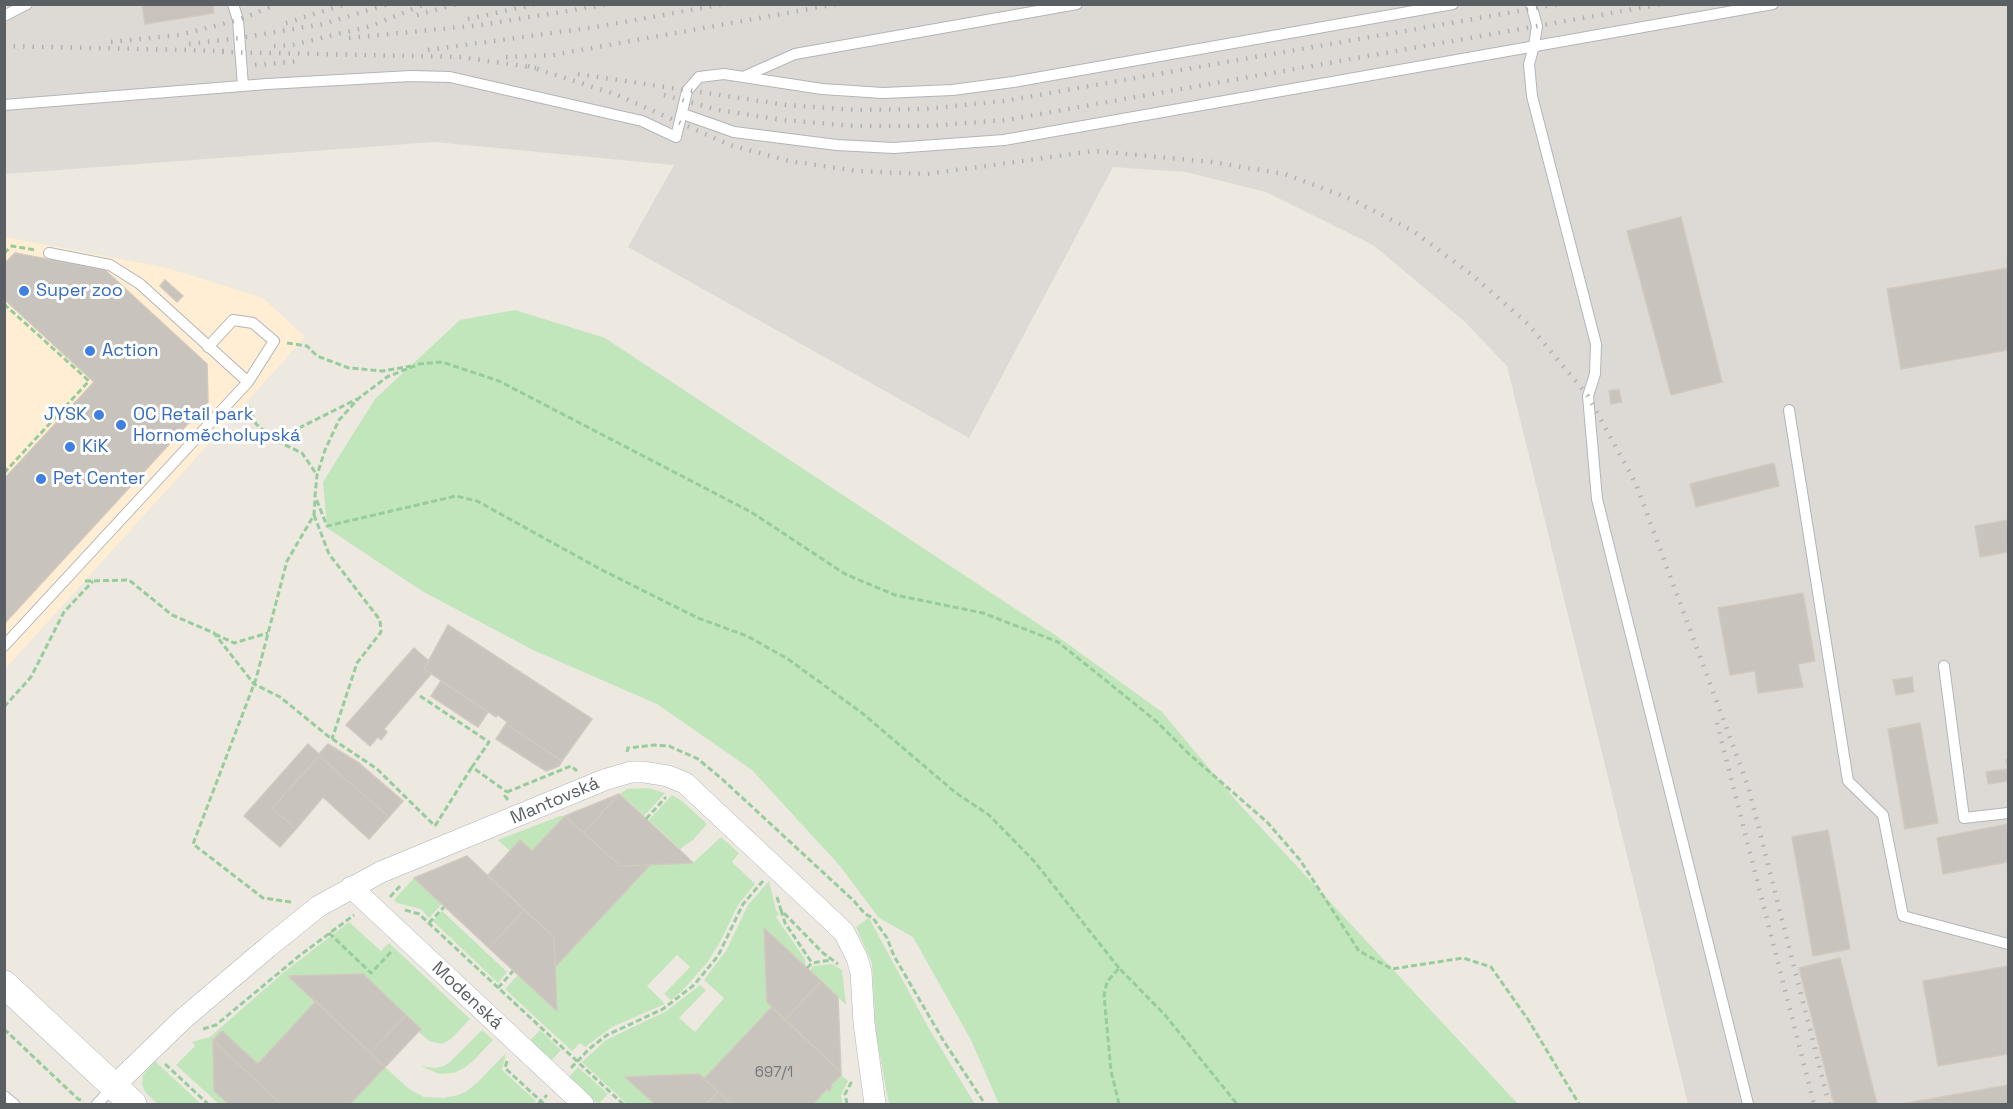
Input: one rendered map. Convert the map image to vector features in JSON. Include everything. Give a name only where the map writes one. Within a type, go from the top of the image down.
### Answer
[{"type":"street","name":"Mantovská","points":[[115,1098],[183,1020],[319,906],[381,872],[603,780],[631,772],[658,774],[685,783],[773,872],[837,923],[854,949],[861,972],[864,1023],[875,1104]]},
{"type":"street","name":"Modenská","points":[[351,888],[383,906],[558,1082],[583,1104]]},
{"type":"street","points":[[4,984],[115,1098]]},
{"type":"lane","points":[[4,16],[27,4]]},
{"type":"lane","points":[[233,4],[238,20],[243,86]]},
{"type":"lane","points":[[743,77],[795,54],[1077,4]]},
{"type":"lane","points":[[4,105],[243,86],[411,76],[450,77],[642,121],[676,137],[687,91],[699,77],[724,74],[822,89],[883,93],[952,90],[1025,80],[1453,4]]},
{"type":"lane","points":[[1531,4],[1537,26],[1528,64],[1532,96],[1596,344],[1595,374],[1588,396],[1598,499],[1748,1104]]},
{"type":"lane","points":[[683,114],[734,132],[805,141],[894,148],[1004,140],[1773,4]]},
{"type":"lane","points":[[49,253],[110,265],[140,284],[208,347],[244,386]]},
{"type":"lane","points":[[4,646],[244,386],[274,341],[254,323],[233,320],[208,347]]},
{"type":"lane","points":[[1790,410],[1848,781],[1883,815],[1903,916],[2008,944]]},
{"type":"lane","points":[[1944,666],[1964,818],[2008,813]]},
{"type":"lane","points":[[4,1096],[14,1104]]},
{"type":"path","points":[[4,254],[12,246],[49,253]]},
{"type":"path","points":[[4,304],[89,381],[4,473]]},
{"type":"path","points":[[274,341],[307,346],[316,356],[348,368],[383,371],[442,362],[499,381],[751,512],[845,574],[895,595],[983,613],[1058,642],[1156,721],[1189,754],[1267,822],[1300,860],[1359,951],[1392,969],[1463,958],[1491,967],[1530,1021],[1579,1104]]},
{"type":"path","points":[[206,427],[275,440],[359,398],[387,377],[419,364]]},
{"type":"path","points":[[244,386],[256,424],[275,440],[302,453],[317,475]]},
{"type":"path","points":[[332,739],[357,663],[381,632],[380,621],[329,554],[314,515],[317,475],[325,450],[339,420],[359,398]]},
{"type":"path","points":[[315,496],[327,526],[456,496],[477,501],[600,569],[698,618],[747,636],[788,659],[862,713],[956,793],[989,815],[1034,861],[1119,968],[1165,1015],[1237,1104]]},
{"type":"path","points":[[314,515],[287,561],[255,684],[194,844],[263,898],[319,906]]},
{"type":"path","points":[[66,580],[129,580],[172,615],[234,643],[268,633]]},
{"type":"path","points":[[4,707],[31,677],[64,612],[93,581]]},
{"type":"path","points":[[214,633],[255,684],[280,697],[332,739],[377,769],[435,826]]},
{"type":"path","points":[[420,696],[489,742],[433,830]]},
{"type":"path","points":[[626,754],[628,748],[669,746],[698,759],[854,901],[865,914],[873,918],[887,938],[894,956],[944,1040],[986,1104]]},
{"type":"path","points":[[507,792],[571,766],[583,776]]},
{"type":"path","points":[[472,767],[507,792]]},
{"type":"path","points":[[507,792],[505,796],[510,806]]},
{"type":"path","points":[[646,819],[662,801]]},
{"type":"path","points":[[773,872],[773,881],[785,923],[812,963]]},
{"type":"path","points":[[541,1103],[589,1048],[607,1035],[663,1009],[694,985],[718,956],[743,904],[773,872]]},
{"type":"path","points":[[196,1031],[213,1027],[329,933],[360,912],[370,921],[405,881]]},
{"type":"path","points":[[383,906],[419,914],[623,1104]]},
{"type":"path","points":[[429,923],[444,907]]},
{"type":"path","points":[[781,910],[831,960],[845,968]]},
{"type":"path","points":[[329,933],[371,974],[397,946]]},
{"type":"path","points":[[807,968],[812,963],[831,960]]},
{"type":"path","points":[[1119,968],[1107,982],[1104,995],[1112,1071],[1119,1104]]},
{"type":"path","points":[[498,988],[513,971]]},
{"type":"path","points":[[4,1029],[78,1099],[88,1104]]},
{"type":"path","points":[[160,1060],[208,1104]]},
{"type":"path","points":[[847,1104],[845,1094],[853,1079]]},
{"type":"shaded area","points":[[5,5],[2008,5],[2008,1104],[1688,1104],[1507,366],[1465,322],[1373,245],[1266,192],[1186,172],[1113,167],[969,438],[628,247],[674,165],[434,142],[5,174]]},
{"type":"shaded area","points":[[5,237],[167,268],[263,298],[305,337],[5,669]]},
{"type":"green space","points":[[515,310],[605,338],[1061,639],[1162,712],[1239,804],[1518,1104],[999,1104],[971,1040],[913,937],[879,918],[840,866],[752,770],[657,704],[533,650],[422,591],[327,528],[323,482],[375,399],[460,320]]},
{"type":"green space","points":[[648,788],[665,793],[644,816],[620,794],[627,789]]},
{"type":"green space","points":[[672,795],[707,824],[693,840],[680,849],[649,820]]},
{"type":"green space","points":[[565,816],[532,851],[510,851],[498,840]]},
{"type":"green space","points":[[721,837],[739,853],[732,862],[755,884],[738,905],[707,963],[671,1000],[664,994],[690,967],[677,955],[647,986],[665,1004],[612,1027],[585,1047],[580,1043],[572,1051],[505,989],[518,975],[557,1010],[555,967],[650,865],[693,863]]},
{"type":"green space","points":[[414,878],[442,904],[429,918],[421,909],[397,903],[394,900]]},
{"type":"green space","points":[[769,881],[779,914],[776,917],[805,959],[806,967],[765,929],[767,1002],[772,1007],[704,1079],[699,1074],[626,1077],[655,1104],[627,1104],[582,1062],[606,1040],[665,1012],[700,985],[706,990],[679,1018],[695,1032],[724,998],[704,980],[726,951],[748,905]]},
{"type":"green space","points":[[442,911],[507,972],[498,983],[433,921]]},
{"type":"green space","points":[[869,918],[928,1027],[975,1104],[889,1104],[876,1035],[872,963],[856,927]]},
{"type":"green space","points":[[349,922],[381,951],[389,943],[470,1019],[451,1039],[442,1044],[429,1041],[419,1032],[421,1029],[363,974],[289,976],[316,1001],[258,1064],[222,1031],[214,1091],[229,1104],[219,1104],[176,1065],[195,1046],[192,1042],[210,1037],[283,973]]},
{"type":"green space","points":[[832,964],[842,970],[846,1005],[810,970],[813,966]]},
{"type":"green space","points":[[482,1030],[493,1040],[464,1068],[454,1073],[439,1074],[421,1066],[436,1068],[444,1066]]},
{"type":"green space","points":[[540,1030],[561,1050],[551,1061],[530,1041]]},
{"type":"green space","points":[[506,1053],[502,1070],[536,1101],[533,1104],[350,1104],[385,1067],[409,1089],[424,1097],[444,1098],[458,1095],[478,1082]]},
{"type":"green space","points":[[155,1061],[201,1104],[158,1104],[146,1093],[142,1085],[143,1075]]},
{"type":"green space","points":[[578,1067],[608,1094],[598,1104],[568,1078]]},
{"type":"green space","points":[[841,1075],[848,1081],[841,1095],[843,1104],[813,1104],[827,1089],[832,1087],[831,1085]]},
{"type":"building","points":[[142,4],[213,4],[214,13],[145,24]]},
{"type":"building","points":[[1681,217],[1722,382],[1671,395],[1627,231]]},
{"type":"building","name":"OC Retail park Hornoměcholupská","points":[[15,253],[105,270],[207,364],[208,402],[4,624],[4,479],[94,382],[4,299],[4,264]]},
{"type":"building","points":[[2008,268],[2008,350],[1901,369],[1887,289]]},
{"type":"building","points":[[165,280],[183,296],[177,302],[160,286]]},
{"type":"building","points":[[1619,390],[1622,402],[1611,404],[1609,391]]},
{"type":"building","points":[[1774,463],[1779,486],[1696,507],[1690,484]]},
{"type":"building","points":[[2008,520],[2008,552],[1980,557],[1975,526]]},
{"type":"building","points":[[1803,593],[1815,661],[1798,664],[1803,687],[1758,693],[1755,671],[1730,675],[1718,608]]},
{"type":"building","points":[[448,625],[592,719],[562,761],[506,724],[507,722],[498,715],[496,717],[424,669]]},
{"type":"building","points":[[414,648],[429,661],[424,669],[431,674],[384,729],[387,732],[381,740],[378,737],[370,746],[346,725]]},
{"type":"building","points":[[1912,677],[1914,692],[1896,695],[1893,680]]},
{"type":"building","points":[[441,681],[488,712],[478,727],[431,696]]},
{"type":"building","points":[[1920,723],[1938,823],[1905,829],[1888,729]]},
{"type":"building","points":[[506,724],[562,761],[559,766],[546,771],[496,739]]},
{"type":"building","points":[[308,744],[319,754],[328,744],[359,763],[403,801],[389,817],[319,756],[272,808],[296,829],[280,847],[244,816]]},
{"type":"building","points":[[319,756],[389,817],[369,839],[323,797],[296,829],[272,808]]},
{"type":"building","points":[[2008,769],[2008,781],[1988,784],[1986,772]]},
{"type":"building","points":[[619,794],[584,833],[565,816]]},
{"type":"building","points":[[619,794],[693,863],[620,866],[584,833]]},
{"type":"building","points":[[565,816],[620,866],[650,865],[555,967],[554,937],[488,875],[520,840],[532,851]]},
{"type":"building","points":[[2008,824],[2008,862],[1943,874],[1937,838]]},
{"type":"building","points":[[1828,830],[1850,949],[1813,956],[1792,837]]},
{"type":"building","points":[[467,856],[524,910],[489,948],[414,878]]},
{"type":"building","points":[[524,910],[554,937],[557,1011],[489,948]]},
{"type":"building","points":[[764,928],[821,981],[785,1020],[767,1002]]},
{"type":"building","points":[[1840,958],[1877,1104],[1834,1104],[1799,968]]},
{"type":"building","points":[[2008,966],[2008,1054],[1938,1066],[1923,981]]},
{"type":"building","points":[[363,974],[406,1015],[370,1053],[288,976]]},
{"type":"building","points":[[821,981],[838,997],[841,1072],[785,1020]]},
{"type":"building","points":[[316,1001],[385,1067],[350,1104],[281,1104],[213,1040],[222,1031],[258,1064]]},
{"type":"building","points":[[772,1007],[841,1072],[841,1075],[831,1085],[829,1091],[827,1089],[813,1104],[731,1104],[704,1079]]},
{"type":"building","points":[[406,1015],[421,1029],[385,1067],[370,1053]]},
{"type":"building","points":[[213,1040],[281,1104],[229,1104],[214,1091]]},
{"type":"building","points":[[699,1074],[718,1092],[706,1104],[655,1104],[625,1077]]},
{"type":"building","points":[[2008,1085],[2008,1104],[1902,1104]]},
{"type":"building","points":[[718,1092],[731,1104],[706,1104]]},
{"type":"railway","points":[[111,42],[179,35],[238,20],[278,4]]},
{"type":"railway","points":[[286,23],[346,4]]},
{"type":"railway","points":[[189,44],[323,24],[389,4]]},
{"type":"railway","points":[[274,46],[292,45],[371,26],[425,4]]},
{"type":"railway","points":[[417,15],[457,4]]},
{"type":"railway","points":[[468,19],[536,4]]},
{"type":"railway","points":[[349,38],[481,25],[610,4]]},
{"type":"railway","points":[[428,50],[596,27],[724,4]]},
{"type":"railway","points":[[506,57],[553,55],[837,4]]},
{"type":"railway","points":[[578,74],[787,105],[855,110],[925,109],[1004,101],[1559,4]]},
{"type":"railway","points":[[664,95],[718,110],[783,120],[854,126],[927,126],[1006,120],[1662,4]]},
{"type":"railway","points":[[4,46],[229,51]]},
{"type":"railway","points":[[222,52],[461,57],[536,68]]},
{"type":"railway","points":[[255,65],[302,61]]},
{"type":"railway","points":[[528,66],[615,94],[730,145],[789,161],[857,171],[927,174],[1095,151],[1212,162],[1285,174],[1351,199],[1413,231],[1472,275],[1528,324],[1588,396],[1636,484],[1748,786],[1829,1104]]},
{"type":"railway","points":[[1717,723],[1814,1104]]},
{"type":"place","name":"Super zoo","points":[[24,291]]},
{"type":"place","name":"Action","points":[[90,351]]},
{"type":"place","name":"JYSK","points":[[99,415]]},
{"type":"place","name":"OC Retail park Hornoměcholupská","points":[[121,425]]},
{"type":"place","name":"KiK","points":[[70,447]]},
{"type":"place","name":"Pet Center","points":[[41,479]]}]
